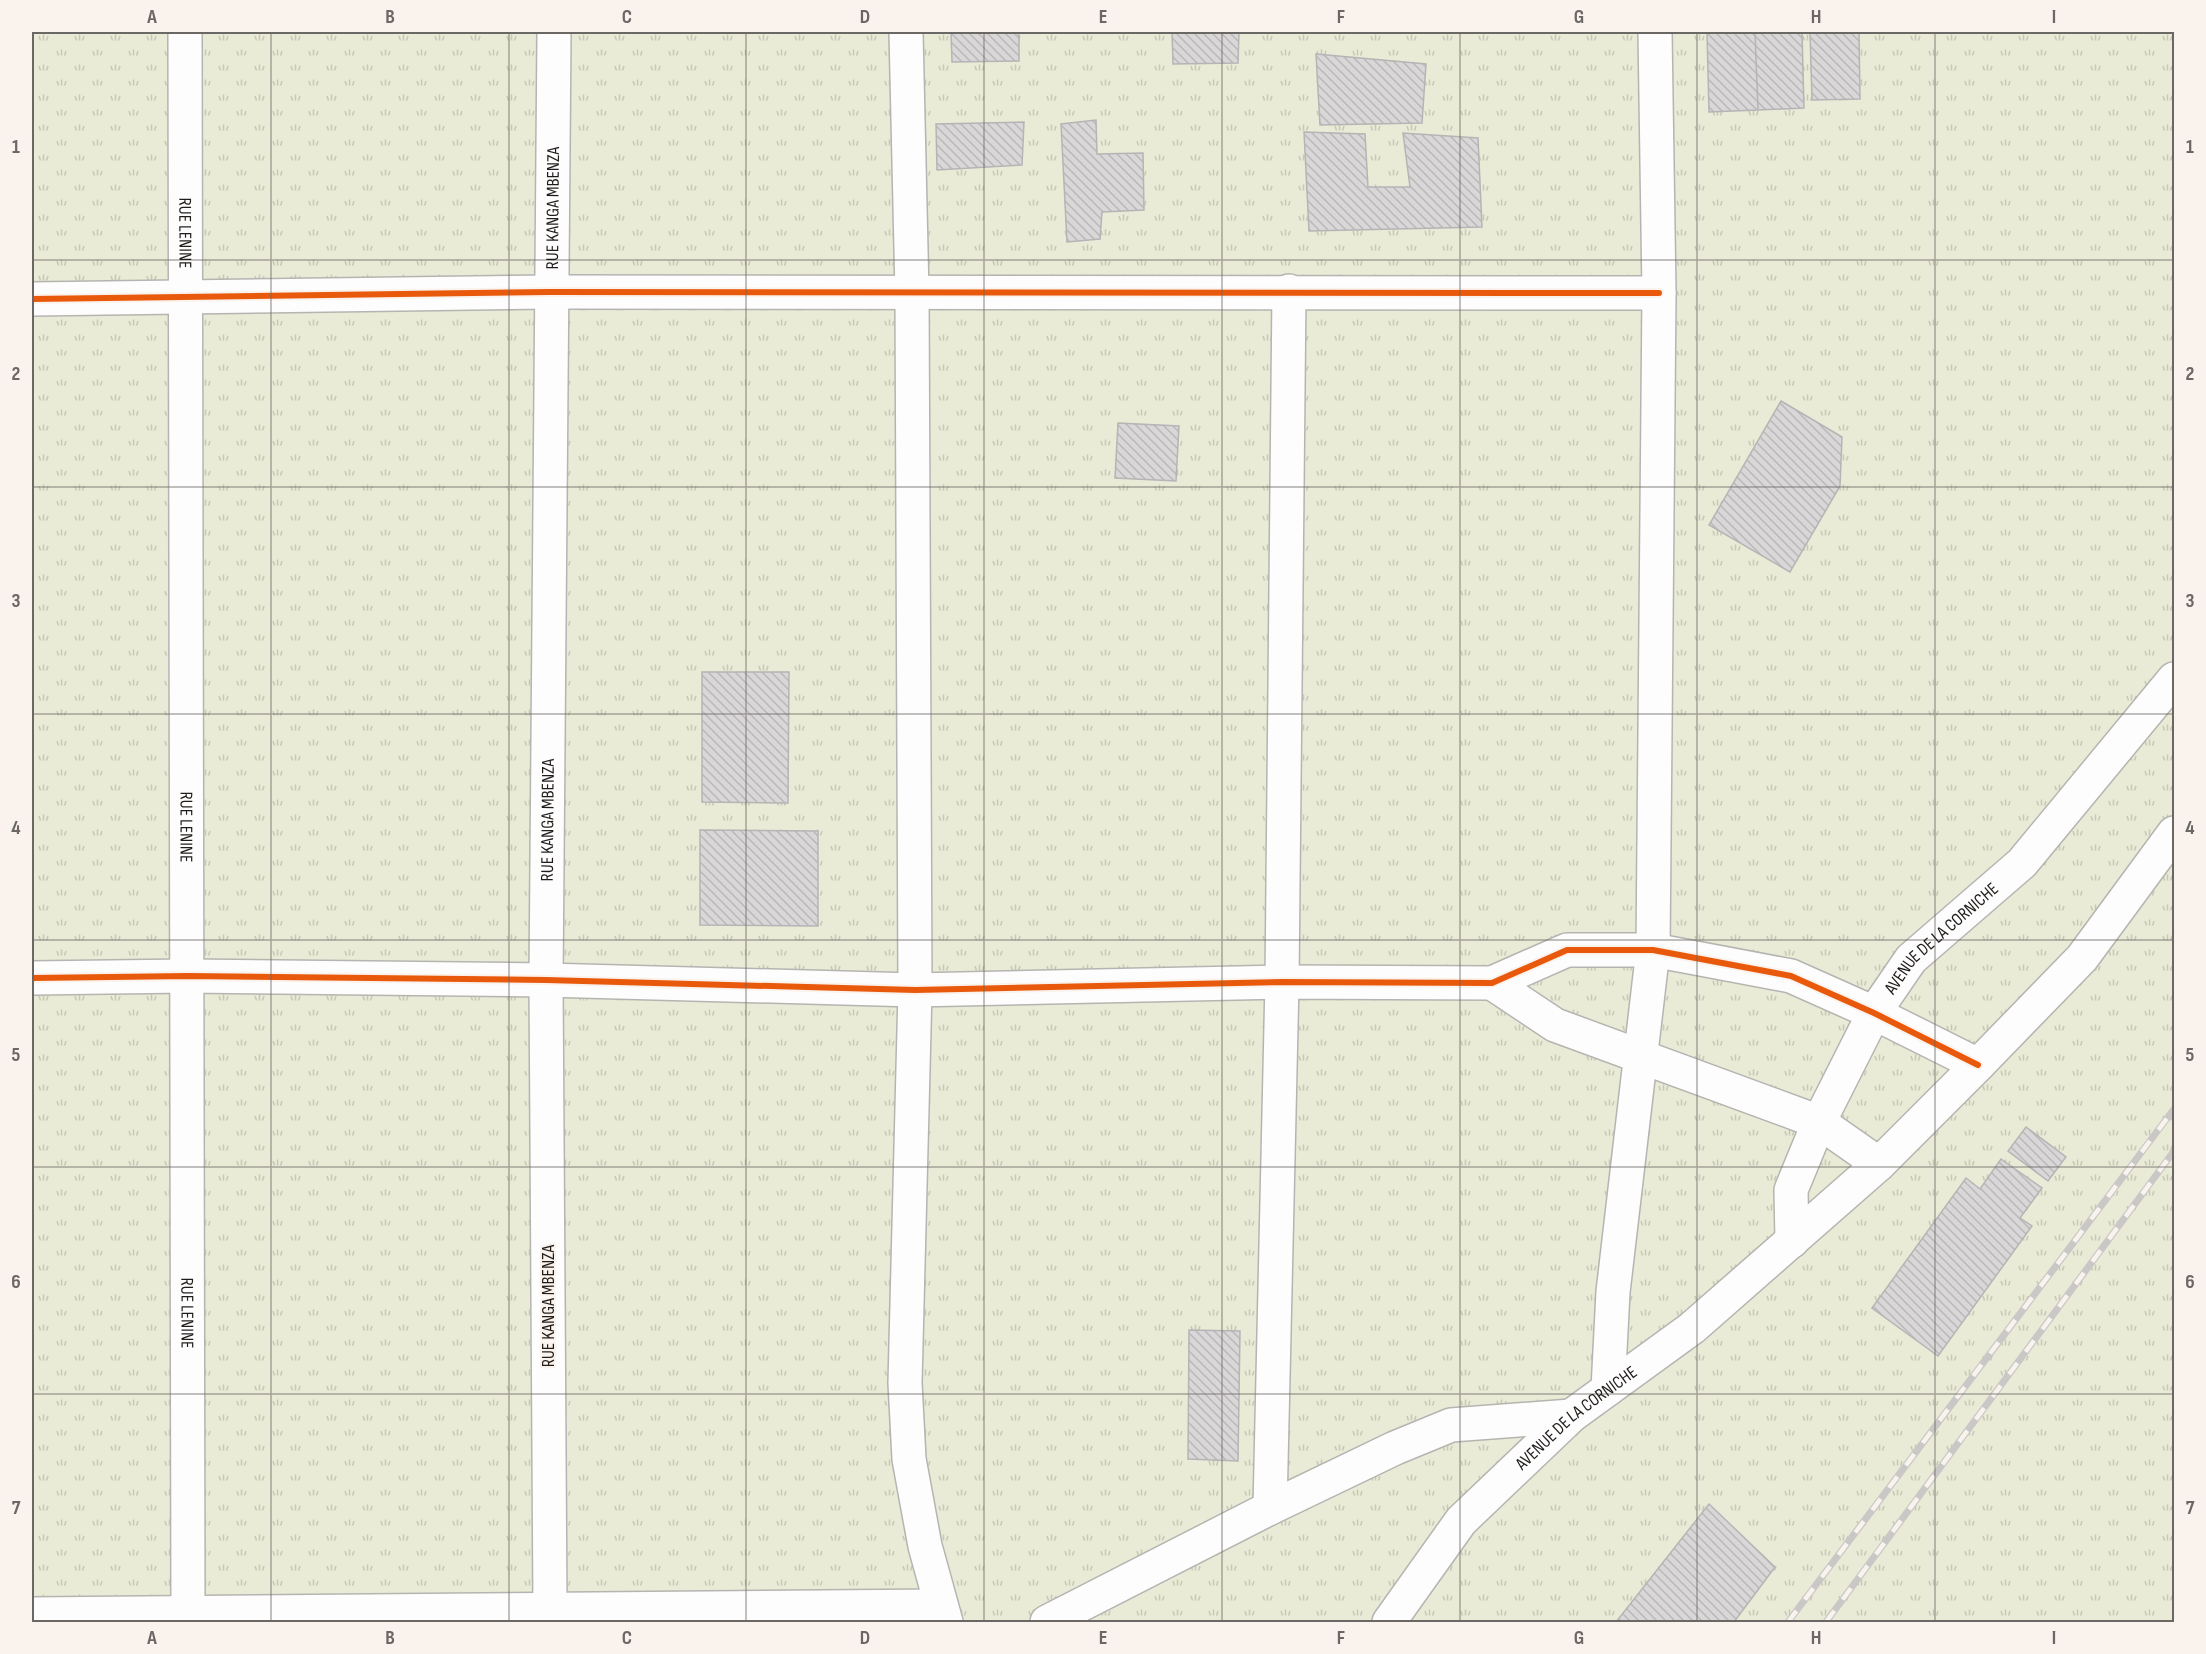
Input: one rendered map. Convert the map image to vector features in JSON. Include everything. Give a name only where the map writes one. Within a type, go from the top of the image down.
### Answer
[{"type":"street","name":"RUE LENINE","points":[[185,32],[188,1617]]},
{"type":"street","name":"RUE KANGA MBENZA","points":[[550,1609],[546,981],[550,292],[554,32]]},
{"type":"street","points":[[32,1614],[188,1617],[550,1609],[943,1614],[925,1546],[909,1459],[905,1383],[915,990],[912,293],[906,32]]},
{"type":"street","points":[[1608,1389],[1612,1292],[1653,950],[1659,293],[1655,32]]},
{"type":"street","points":[[1270,1508],[1282,982],[1289,291]]},
{"type":"street","points":[[32,299],[550,292],[1659,293]]},
{"type":"street","name":"AVENUE DE LA CORNICHE","points":[[1792,1241],[1791,1190],[1819,1122],[1874,1013],[1911,959],[2022,863],[2175,679]]},
{"type":"street","name":"AVENUE DE LA CORNICHE","points":[[1389,1623],[1461,1521],[1571,1416],[1692,1328],[1879,1164],[2082,958],[2175,833]]},
{"type":"street","points":[[32,978],[188,976],[546,981],[915,990],[1282,982],[1492,983],[1567,950],[1653,950],[1791,976],[1874,1013],[1977,1065]]},
{"type":"street","points":[[1492,983],[1555,1025],[1819,1122],[1879,1164]]},
{"type":"street","points":[[1047,1623],[1270,1508],[1395,1448],[1451,1425],[1571,1416]]},
{"type":"green space","points":[[32,32],[2174,32],[2174,1622],[32,1622]]},
{"type":"building","points":[[951,32],[1019,32],[1019,61],[952,62]]},
{"type":"building","points":[[1172,32],[1239,32],[1238,63],[1173,64]]},
{"type":"building","points":[[1707,32],[1755,32],[1758,110],[1709,112]]},
{"type":"building","points":[[1755,32],[1802,32],[1804,108],[1758,110]]},
{"type":"building","points":[[1810,32],[1859,32],[1860,99],[1812,100]]},
{"type":"building","points":[[1316,54],[1426,64],[1422,123],[1320,125]]},
{"type":"building","points":[[1096,120],[1097,154],[1143,153],[1144,210],[1102,212],[1100,239],[1067,242],[1061,124]]},
{"type":"building","points":[[1024,122],[1022,165],[937,170],[936,124]]},
{"type":"building","points":[[1304,132],[1365,134],[1368,187],[1410,187],[1403,133],[1478,138],[1482,227],[1309,231]]},
{"type":"building","points":[[1781,401],[1842,437],[1840,486],[1790,572],[1709,525]]},
{"type":"building","points":[[1118,423],[1179,426],[1176,481],[1115,478]]},
{"type":"building","points":[[702,672],[789,672],[788,803],[702,802]]},
{"type":"building","points":[[700,830],[818,831],[818,926],[700,925]]},
{"type":"building","points":[[2026,1127],[2066,1157],[2048,1181],[2008,1151]]},
{"type":"building","points":[[2001,1159],[2042,1188],[2020,1218],[2032,1226],[1938,1356],[1872,1308],[1966,1178],[1980,1189]]},
{"type":"building","points":[[1189,1330],[1240,1331],[1238,1461],[1188,1459]]},
{"type":"building","points":[[1709,1504],[1775,1567],[1734,1622],[1616,1622]]},
{"type":"railway","points":[[1788,1622],[2174,1109]]},
{"type":"railway","points":[[1826,1622],[2174,1151]]},
{"type":"cycle path","points":[[32,299],[550,292],[1659,293]]},
{"type":"cycle path","points":[[32,978],[188,976],[546,980],[915,990],[1282,982],[1492,983],[1567,950],[1653,950],[1791,976],[1874,1013],[1978,1065]]}]
